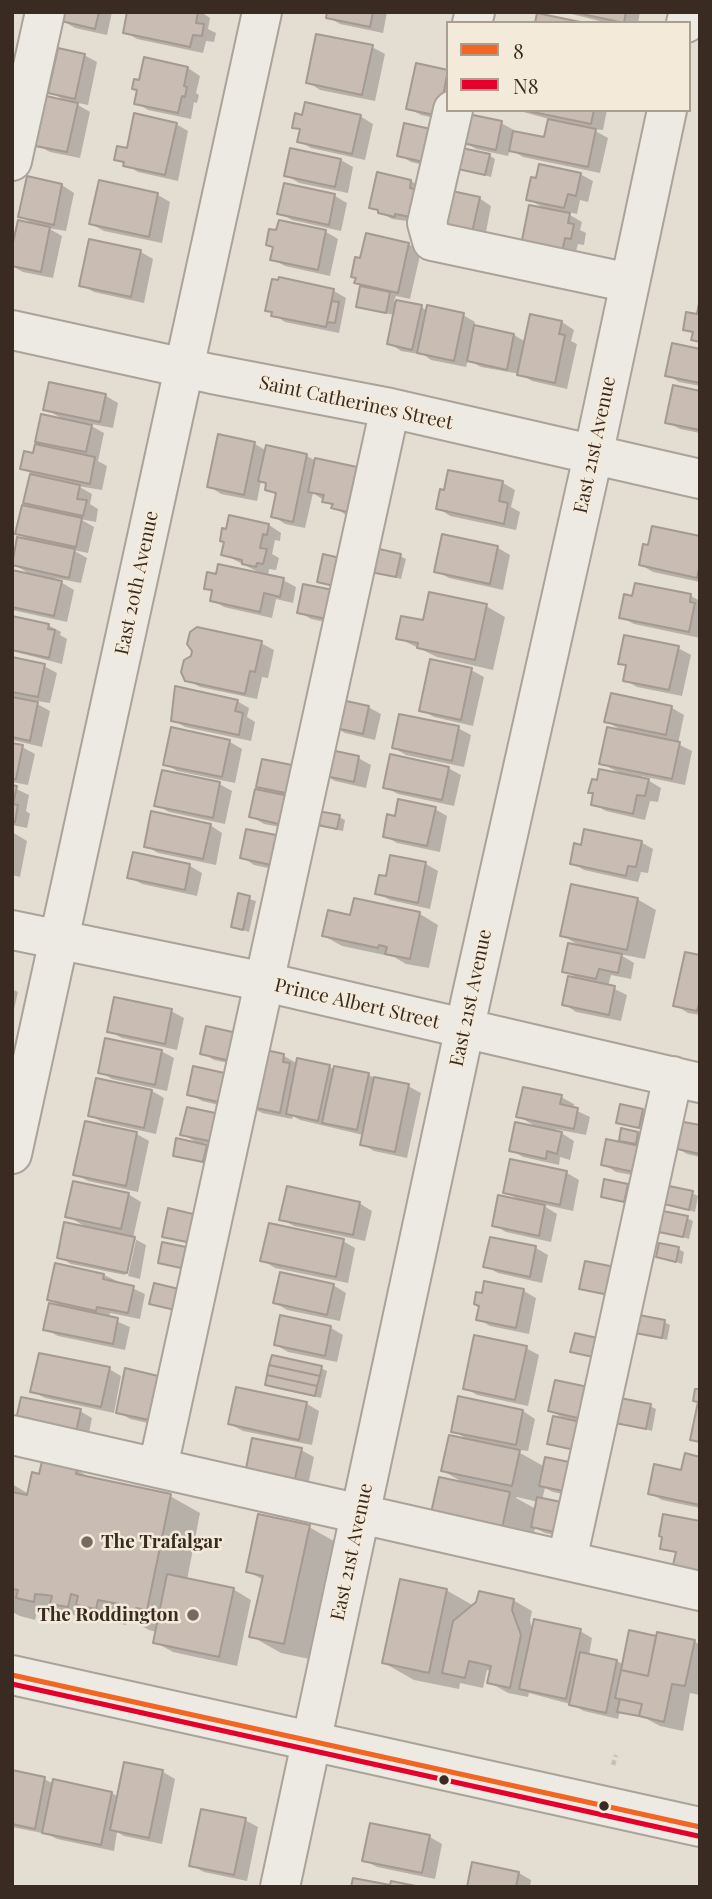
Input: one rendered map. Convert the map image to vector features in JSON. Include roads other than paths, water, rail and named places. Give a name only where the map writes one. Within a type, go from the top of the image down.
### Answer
[{"type":"street","points":[[12,161],[45,12]]},
{"type":"street","name":"East 20th Avenue","points":[[12,1153],[262,12]]},
{"type":"street","points":[[453,112],[427,223],[432,241],[630,283]]},
{"type":"street","name":"East 21st Avenue","points":[[280,1887],[464,1028],[593,456],[667,112]]},
{"type":"street","name":"Saint Catherines Street","points":[[12,330],[184,368],[390,408],[700,479]]},
{"type":"street","points":[[158,1467],[390,408]]},
{"type":"street","name":"Prince Albert Street","points":[[12,930],[265,982],[686,1080]]},
{"type":"street","points":[[567,1560],[686,1080]]},
{"type":"street","points":[[12,1435],[700,1591]]},
{"type":"street","points":[[12,1675],[700,1827]]},
{"type":"place","name":"The Trafalgar","points":[[87,1542]]},
{"type":"place","name":"The Roddington","points":[[193,1615]]}]
